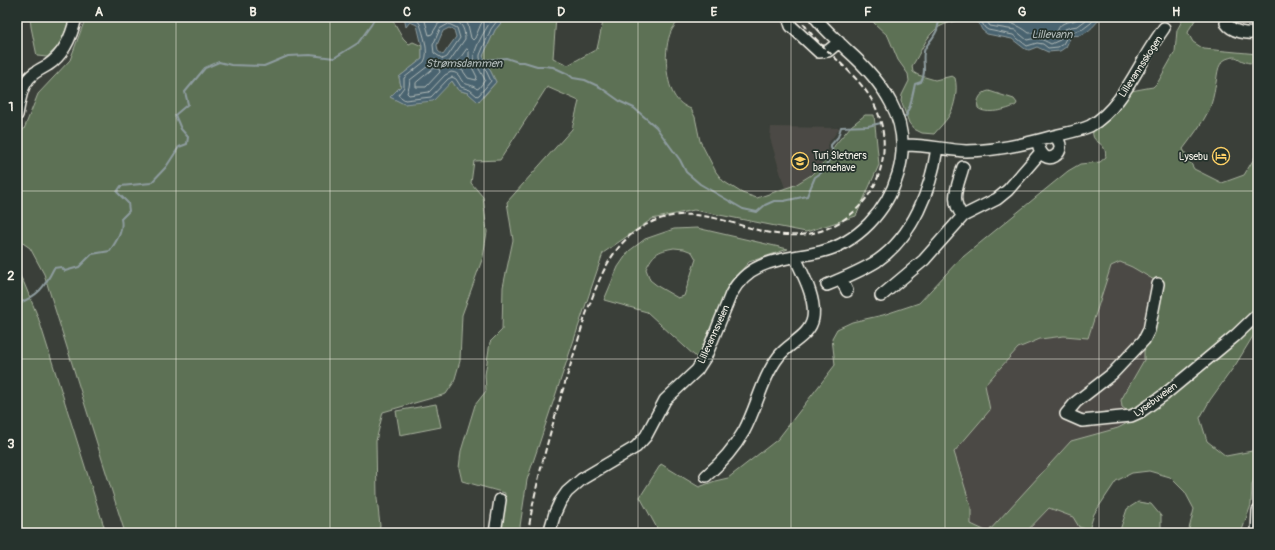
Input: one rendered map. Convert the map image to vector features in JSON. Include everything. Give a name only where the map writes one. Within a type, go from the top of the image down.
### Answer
[{"type":"street","points":[[17,115],[24,84],[34,73],[49,64],[64,49],[74,26],[76,17]]},
{"type":"street","points":[[788,17],[791,26],[819,52],[828,51],[840,42]]},
{"type":"street","name":"Lillevannsveien","points":[[549,533],[555,513],[567,492],[582,480],[639,444],[646,436],[665,400],[691,377],[702,364],[731,294],[738,282],[749,271],[774,261],[820,252],[836,247],[855,235],[881,210],[894,184],[899,169],[902,145],[898,120],[887,95],[867,69],[816,17]]},
{"type":"street","points":[[1228,17],[1226,23],[1229,28],[1252,34],[1258,32]]},
{"type":"street","name":"Lillevannsskogen","points":[[902,145],[910,144],[937,148],[981,151],[1038,142],[1054,136],[1083,129],[1106,114],[1127,87],[1164,28]]},
{"type":"street","points":[[1038,142],[1040,153],[1044,157],[1054,157],[1060,150],[1060,144],[1058,139],[1054,136]]},
{"type":"street","points":[[827,285],[862,270],[878,260],[902,237],[912,223],[926,193],[932,176],[937,148]]},
{"type":"street","points":[[881,296],[924,260],[963,216],[997,199],[1008,190],[1040,153]]},
{"type":"street","points":[[963,167],[955,200],[958,210],[963,216]]},
{"type":"street","points":[[706,476],[727,454],[743,432],[772,368],[780,356],[811,324],[813,313],[811,296],[807,283],[795,257]]},
{"type":"street","points":[[841,279],[847,291]]},
{"type":"street","name":"Lysebuveien","points":[[1158,284],[1149,330],[1144,340],[1112,374],[1076,402],[1066,414],[1082,421],[1131,416],[1140,412],[1164,395],[1258,314]]},
{"type":"street","points":[[495,533],[500,500]]},
{"type":"street","points":[[1257,533],[1258,511]]},
{"type":"shaded area","name":"Turi Sletners barnehave","points":[[771,127],[840,128],[827,145],[828,152],[819,168],[786,192],[770,138]]},
{"type":"shaded area","points":[[1120,262],[1132,267],[1161,284],[1153,330],[1144,351],[1144,360],[1121,400],[1137,418],[1118,428],[1071,441],[989,533],[971,524],[971,507],[954,452],[990,410],[985,385],[1018,348],[1040,339],[1064,336],[1088,337],[1111,266]]},
{"type":"shaded area","points":[[1049,508],[1074,517],[1079,527],[1089,533],[1025,533]]},
{"type":"green space","points":[[30,17],[70,17],[60,44],[47,57],[37,56]]},
{"type":"green space","points":[[86,17],[391,17],[403,38],[409,44],[413,42],[422,46],[422,59],[399,77],[401,86],[390,97],[405,104],[452,81],[458,90],[468,93],[479,102],[496,82],[483,56],[495,30],[506,17],[556,17],[553,58],[568,65],[597,49],[604,17],[684,17],[674,27],[668,43],[666,62],[669,80],[671,88],[681,104],[691,109],[695,117],[700,141],[716,172],[723,181],[742,193],[757,198],[795,185],[811,175],[826,160],[835,145],[851,126],[865,115],[874,115],[879,165],[856,216],[806,232],[694,210],[652,219],[603,253],[527,480],[519,533],[498,533],[505,493],[462,481],[459,468],[461,451],[475,405],[486,391],[485,375],[490,342],[502,330],[503,287],[513,240],[507,202],[572,129],[579,101],[547,87],[500,160],[474,161],[471,183],[483,197],[487,232],[483,257],[462,315],[460,361],[454,382],[446,394],[383,412],[376,441],[377,498],[380,526],[377,533],[125,533],[44,274],[30,248],[17,239],[17,137],[24,129],[38,94],[70,60]]},
{"type":"green space","points":[[871,17],[966,17],[945,24],[934,31],[930,35],[912,66],[913,72],[935,80],[952,76],[955,78],[956,92],[953,107],[947,118],[934,134],[922,133],[914,129],[909,123],[901,101],[902,95],[909,81],[908,74],[898,60],[888,36],[874,23]]},
{"type":"green space","points":[[1184,17],[1197,17],[1188,33],[1193,42],[1204,49],[1258,54],[1258,61],[1248,63],[1233,57],[1226,59],[1220,64],[1209,110],[1183,149],[1194,169],[1222,183],[1244,175],[1255,157],[1258,155],[1258,328],[1236,364],[1210,400],[1200,418],[1207,441],[1226,456],[1252,451],[1258,448],[1258,468],[1252,485],[1251,505],[1241,533],[1188,533],[1194,509],[1185,492],[1170,477],[1149,471],[1132,473],[1116,481],[1094,514],[1089,530],[1079,527],[1073,517],[1049,508],[1025,533],[664,533],[658,530],[640,497],[661,464],[699,487],[728,478],[778,439],[835,365],[832,338],[837,329],[852,322],[883,315],[919,303],[958,261],[1068,171],[1080,164],[1100,162],[1106,157],[1105,150],[1093,137],[1093,130],[1131,91],[1153,87],[1158,82],[1175,52],[1177,30]],"holes":[[[1120,262],[1132,267],[1161,284],[1153,330],[1144,351],[1144,360],[1121,400],[1122,407],[1137,418],[1118,428],[1071,441],[988,532],[971,524],[971,507],[954,452],[990,410],[985,385],[1018,348],[1040,339],[1064,336],[1088,338],[1111,266]]]},
{"type":"green space","points":[[989,91],[1014,99],[1017,103],[1012,107],[1002,110],[981,110],[978,108],[978,99],[981,95]]},
{"type":"green space","points":[[697,228],[788,249],[749,262],[729,284],[714,322],[697,358],[647,312],[604,300],[618,267],[629,251],[645,239],[674,229]],"holes":[[[674,248],[692,252],[696,259],[684,296],[678,298],[650,280],[646,269],[653,257],[663,250]]]},
{"type":"green space","points":[[17,271],[24,283],[38,317],[106,533],[17,533]]},
{"type":"green space","points":[[436,404],[441,427],[400,435],[396,411]]},
{"type":"green space","points":[[1138,502],[1151,504],[1161,516],[1161,533],[1119,533],[1127,509]]},
{"type":"water","name":"Strømsdammen","points":[[404,17],[506,17],[495,30],[483,56],[496,82],[478,102],[468,93],[458,90],[452,81],[433,101],[404,104],[390,97],[401,86],[399,77],[422,59],[422,46],[417,25],[410,22],[406,27]],"holes":[[[449,28],[454,30],[456,37],[443,55],[438,51],[437,45],[443,31]]]},
{"type":"water","name":"Lillevann","points":[[969,17],[1101,17],[1087,32],[1081,35],[1071,36],[1066,47],[1060,51],[1048,52],[1037,47],[1029,50],[1025,49],[1012,39],[987,34],[982,30],[979,24]]},
{"type":"waterway","points":[[17,304],[30,298],[40,290],[54,268],[61,267],[65,271],[79,267],[92,254],[110,251],[120,232],[122,223],[121,219],[129,211],[128,203],[117,192],[121,186],[151,183],[166,167],[179,147],[187,144],[188,137],[181,129],[175,115],[188,104],[185,92],[205,68],[219,62],[231,65],[264,66],[288,56],[310,55],[334,58],[358,43],[375,17]]},
{"type":"waterway","points":[[905,116],[907,115],[910,106],[915,84],[921,82],[923,78],[925,49],[934,36],[939,22],[943,17]]},
{"type":"waterway","points":[[485,60],[506,58],[537,66],[553,67],[573,78],[585,80],[600,87],[621,102],[634,108],[656,127],[680,160],[686,172],[700,184],[743,209],[757,212],[765,205],[774,201],[784,201],[807,196],[815,177],[821,173],[829,160],[833,157],[834,153],[831,145],[838,137],[841,127],[868,126],[881,123]]},
{"type":"railway","points":[[528,533],[545,451],[585,317],[602,275],[617,250],[627,239],[638,229],[652,222],[676,215],[700,216],[723,220],[768,232],[791,235],[815,233],[840,222],[851,214],[861,205],[873,188],[882,164],[884,144],[882,125],[879,115],[868,93],[849,71],[807,29],[799,17]]},
{"type":"place","name":"Lysebu","points":[[1221,156]]},
{"type":"place","name":"Turi Sletners barnehave","points":[[800,161]]}]
